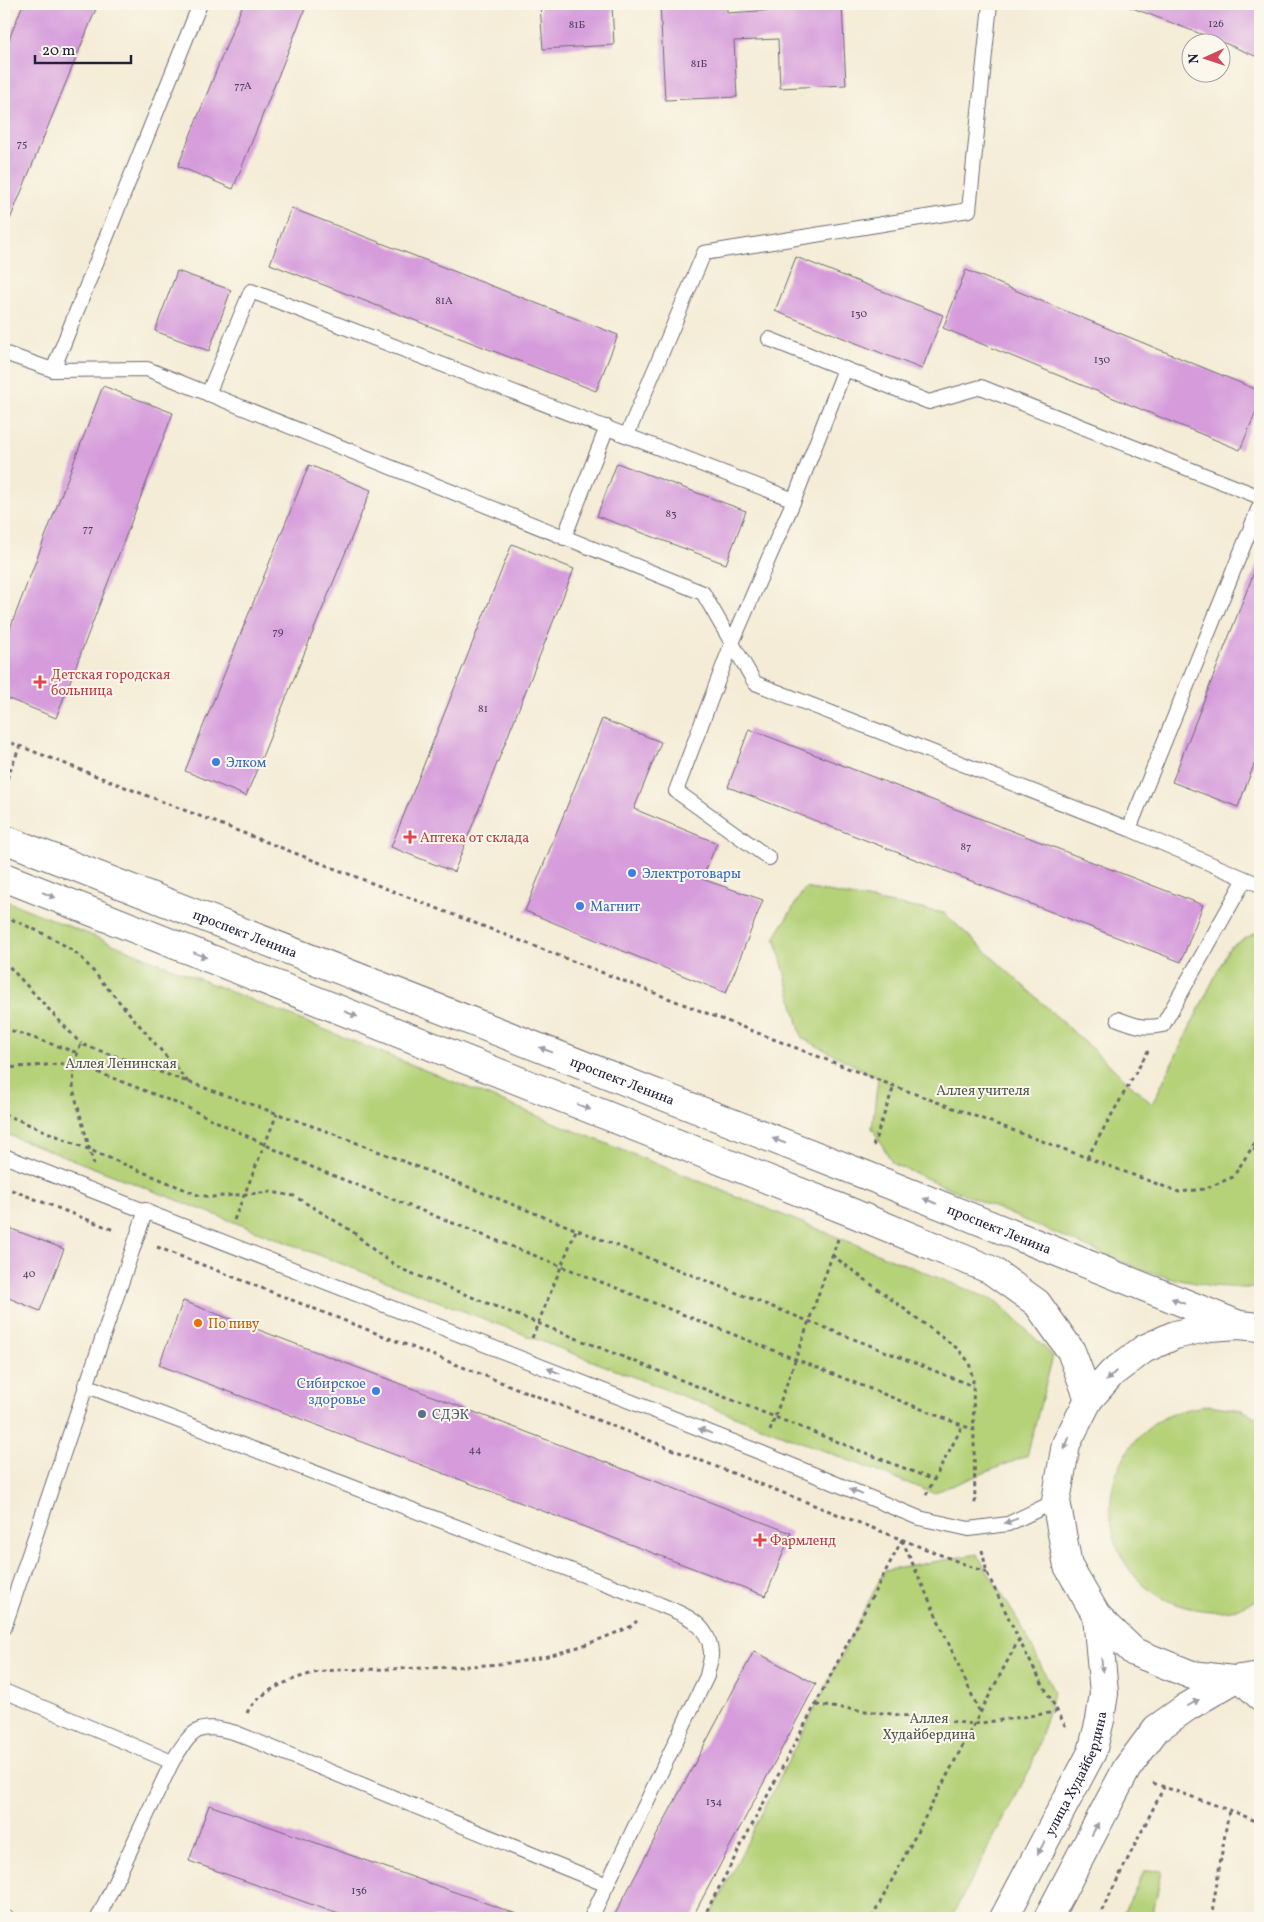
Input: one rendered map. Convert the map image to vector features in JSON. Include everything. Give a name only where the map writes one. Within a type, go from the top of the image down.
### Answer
[{"type":"main road","name":"проспект Ленина","points":[[4,839],[1250,1326]]},
{"type":"main road","points":[[4,877],[991,1270],[1037,1303],[1071,1351],[1089,1400]]},
{"type":"main road","points":[[1249,1683],[1192,1675],[1134,1652],[1096,1616],[1068,1566],[1056,1501],[1066,1444],[1089,1400],[1112,1373],[1135,1355],[1160,1341],[1199,1329],[1250,1326]]},
{"type":"main road","name":"улица Худайбердина","points":[[1004,1918],[1092,1752],[1104,1693],[1096,1616]]},
{"type":"main road","points":[[1048,1918],[1127,1768],[1156,1729],[1187,1707],[1249,1683]]},
{"type":"lane","points":[[53,370],[198,4]]},
{"type":"lane","points":[[627,435],[704,253],[968,210],[990,4]]},
{"type":"lane","points":[[208,394],[251,290],[794,500]]},
{"type":"lane","points":[[769,339],[929,402],[981,388],[1260,497]]},
{"type":"lane","points":[[4,352],[53,370],[147,369],[703,594],[755,684],[1129,829],[1260,885]]},
{"type":"lane","points":[[769,858],[676,792],[732,643],[794,500],[845,369]]},
{"type":"lane","points":[[564,538],[607,428]]},
{"type":"lane","points":[[1129,829],[1260,505]]},
{"type":"lane","points":[[1118,1018],[1136,1026],[1148,1028],[1163,1024],[1245,879]]},
{"type":"lane","points":[[4,1156],[146,1210],[762,1453],[914,1516],[977,1528],[1008,1524],[1056,1501]]},
{"type":"lane","points":[[5,1620],[146,1210]]},
{"type":"lane","points":[[85,1385],[649,1600],[694,1620],[706,1632],[711,1653],[707,1676],[591,1918]]},
{"type":"lane","points":[[4,1691],[172,1762]]},
{"type":"lane","points":[[98,1918],[172,1762],[187,1738],[200,1729],[215,1728],[236,1733],[607,1885]]},
{"type":"path","points":[[4,740],[894,1086],[1179,1192],[1205,1190],[1233,1177],[1253,1149],[1260,1135]]},
{"type":"path","points":[[4,786],[20,746]]},
{"type":"path","points":[[4,916],[47,934],[66,945],[81,957],[188,1083]]},
{"type":"path","points":[[4,962],[81,1044],[329,1132],[973,1386]]},
{"type":"path","points":[[1086,1158],[1163,1024]]},
{"type":"path","points":[[4,1028],[78,1053]]},
{"type":"path","points":[[81,1044],[74,1063],[73,1089],[91,1150],[96,1180],[84,1218]]},
{"type":"path","points":[[4,1068],[74,1063],[184,1106],[314,1168],[974,1430]]},
{"type":"path","points":[[872,1147],[894,1086]]},
{"type":"path","points":[[4,1114],[198,1195],[212,1197],[271,1192],[294,1196],[352,1231],[401,1269],[934,1480]]},
{"type":"path","points":[[214,1269],[276,1114]]},
{"type":"path","points":[[1253,1149],[1260,1152]]},
{"type":"path","points":[[4,1187],[987,1573]]},
{"type":"path","points":[[512,1387],[576,1230]]},
{"type":"path","points":[[752,1481],[839,1238]]},
{"type":"path","points":[[832,1255],[958,1349],[969,1362],[973,1386],[975,1519],[987,1573],[1056,1712],[1070,1735]]},
{"type":"path","points":[[703,1918],[963,1425]]},
{"type":"path","points":[[902,1540],[980,1713]]},
{"type":"path","points":[[236,1733],[248,1709],[259,1698],[278,1686],[314,1673],[476,1666],[520,1661],[561,1652],[630,1627],[641,1617],[649,1600]]},
{"type":"path","points":[[872,1918],[1019,1639]]},
{"type":"path","points":[[816,1705],[974,1724],[1056,1712]]},
{"type":"path","points":[[1146,1780],[1260,1823]]},
{"type":"path","points":[[1098,1918],[1164,1787]]},
{"type":"path","points":[[1210,1918],[1229,1810]]},
{"type":"green space","name":"Аллея учителя","points":[[805,888],[944,913],[1152,1104],[1229,948],[1260,930],[1260,1289],[1212,1286],[1169,1278],[1127,1264],[893,1164],[872,1128],[878,1078],[802,1038],[775,937]]},
{"type":"green space","name":"Аллея Ленинская","points":[[4,900],[998,1302],[1053,1356],[1027,1456],[933,1493],[4,1133]]},
{"type":"green space","points":[[1208,1405],[1242,1410],[1260,1419],[1260,1599],[1236,1609],[1223,1611],[1189,1608],[1152,1592],[1130,1570],[1116,1543],[1111,1514],[1114,1483],[1125,1455],[1145,1431],[1174,1413]]},
{"type":"green space","name":"Аллея Худайбердина","points":[[977,1554],[1022,1627],[1054,1692],[1031,1767],[951,1918],[709,1918],[884,1571]]},
{"type":"green space","points":[[1145,1870],[1162,1871],[1152,1918],[1121,1918]]},
{"type":"building","points":[[23,4],[98,4],[4,234],[4,52]]},
{"type":"building","points":[[243,4],[307,4],[233,189],[178,166]]},
{"type":"building","points":[[540,4],[612,4],[614,45],[543,49]]},
{"type":"building","points":[[660,4],[727,4],[727,13],[774,10],[774,4],[842,4],[846,85],[780,88],[778,39],[734,41],[737,97],[665,100]]},
{"type":"building","points":[[1122,4],[1260,4],[1260,58],[1232,46],[1232,32],[1196,32]]},
{"type":"building","points":[[291,208],[618,335],[596,391],[270,264]]},
{"type":"building","points":[[796,257],[943,315],[922,369],[775,311]]},
{"type":"building","points":[[966,270],[1260,391],[1260,402],[1240,450],[943,328]]},
{"type":"building","points":[[177,271],[231,290],[209,351],[155,331]]},
{"type":"building","points":[[103,386],[173,413],[56,718],[4,697],[4,644]]},
{"type":"building","points":[[617,463],[746,511],[726,564],[597,516]]},
{"type":"building","points":[[309,465],[371,490],[246,796],[185,771]]},
{"type":"building","points":[[512,544],[574,569],[454,872],[391,847]]},
{"type":"building","points":[[1260,557],[1260,749],[1238,807],[1172,782]]},
{"type":"building","points":[[602,719],[661,742],[634,809],[717,843],[702,879],[763,900],[726,993],[525,911]]},
{"type":"building","points":[[749,729],[1203,905],[1181,962],[728,787]]},
{"type":"building","points":[[4,1226],[64,1249],[40,1311],[4,1296]]},
{"type":"building","points":[[183,1301],[791,1533],[766,1596],[159,1365]]},
{"type":"building","points":[[754,1651],[816,1684],[692,1918],[613,1918]]},
{"type":"building","points":[[209,1805],[528,1918],[350,1918],[189,1861]]},
{"type":"place","name":"Детская городская больница","points":[[40,682]]},
{"type":"place","name":"Элком","points":[[216,762]]},
{"type":"place","name":"Аптека от склада","points":[[410,837]]},
{"type":"place","name":"Электротовары","points":[[632,873]]},
{"type":"place","name":"Магнит","points":[[580,906]]},
{"type":"place","name":"По пиву","points":[[198,1323]]},
{"type":"place","name":"Сибирское здоровье","points":[[376,1391]]},
{"type":"place","name":"СДЭК","points":[[422,1414]]},
{"type":"place","name":"Фармленд","points":[[760,1540]]}]
